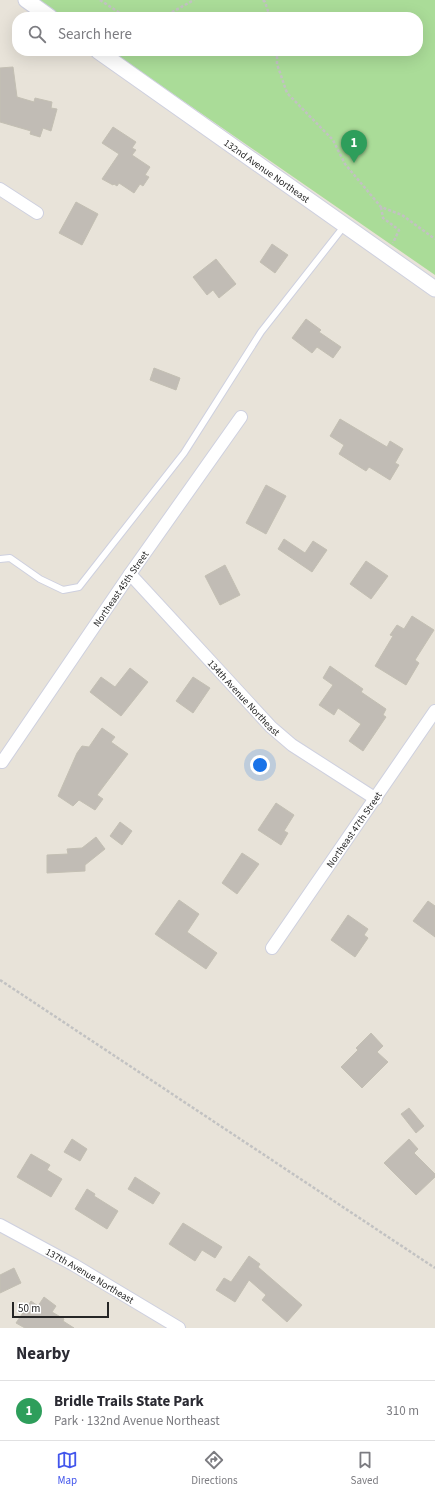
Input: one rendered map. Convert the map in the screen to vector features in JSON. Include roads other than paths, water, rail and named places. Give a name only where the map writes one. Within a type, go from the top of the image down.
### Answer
[{"type":"street","points":[[26,0],[43,12]]},
{"type":"street","name":"132nd Avenue Northeast","points":[[105,56],[435,290]]},
{"type":"street","points":[[0,189],[37,214]]},
{"type":"street","name":"Northeast 45th Street","points":[[2,762],[130,574],[241,417]]},
{"type":"street","name":"134th Avenue Northeast","points":[[130,574],[271,727],[292,745],[376,799]]},
{"type":"street","name":"Northeast 47th Street","points":[[272,948],[376,799],[435,711]]},
{"type":"street","name":"137th Avenue Northeast","points":[[0,1225],[74,1265],[179,1328]]},
{"type":"lane","points":[[0,560],[10,558],[40,579],[63,590],[79,587],[184,453],[261,332],[345,225]]},
{"type":"place","name":"Bridle Trails State Park","points":[[354,163]]}]
